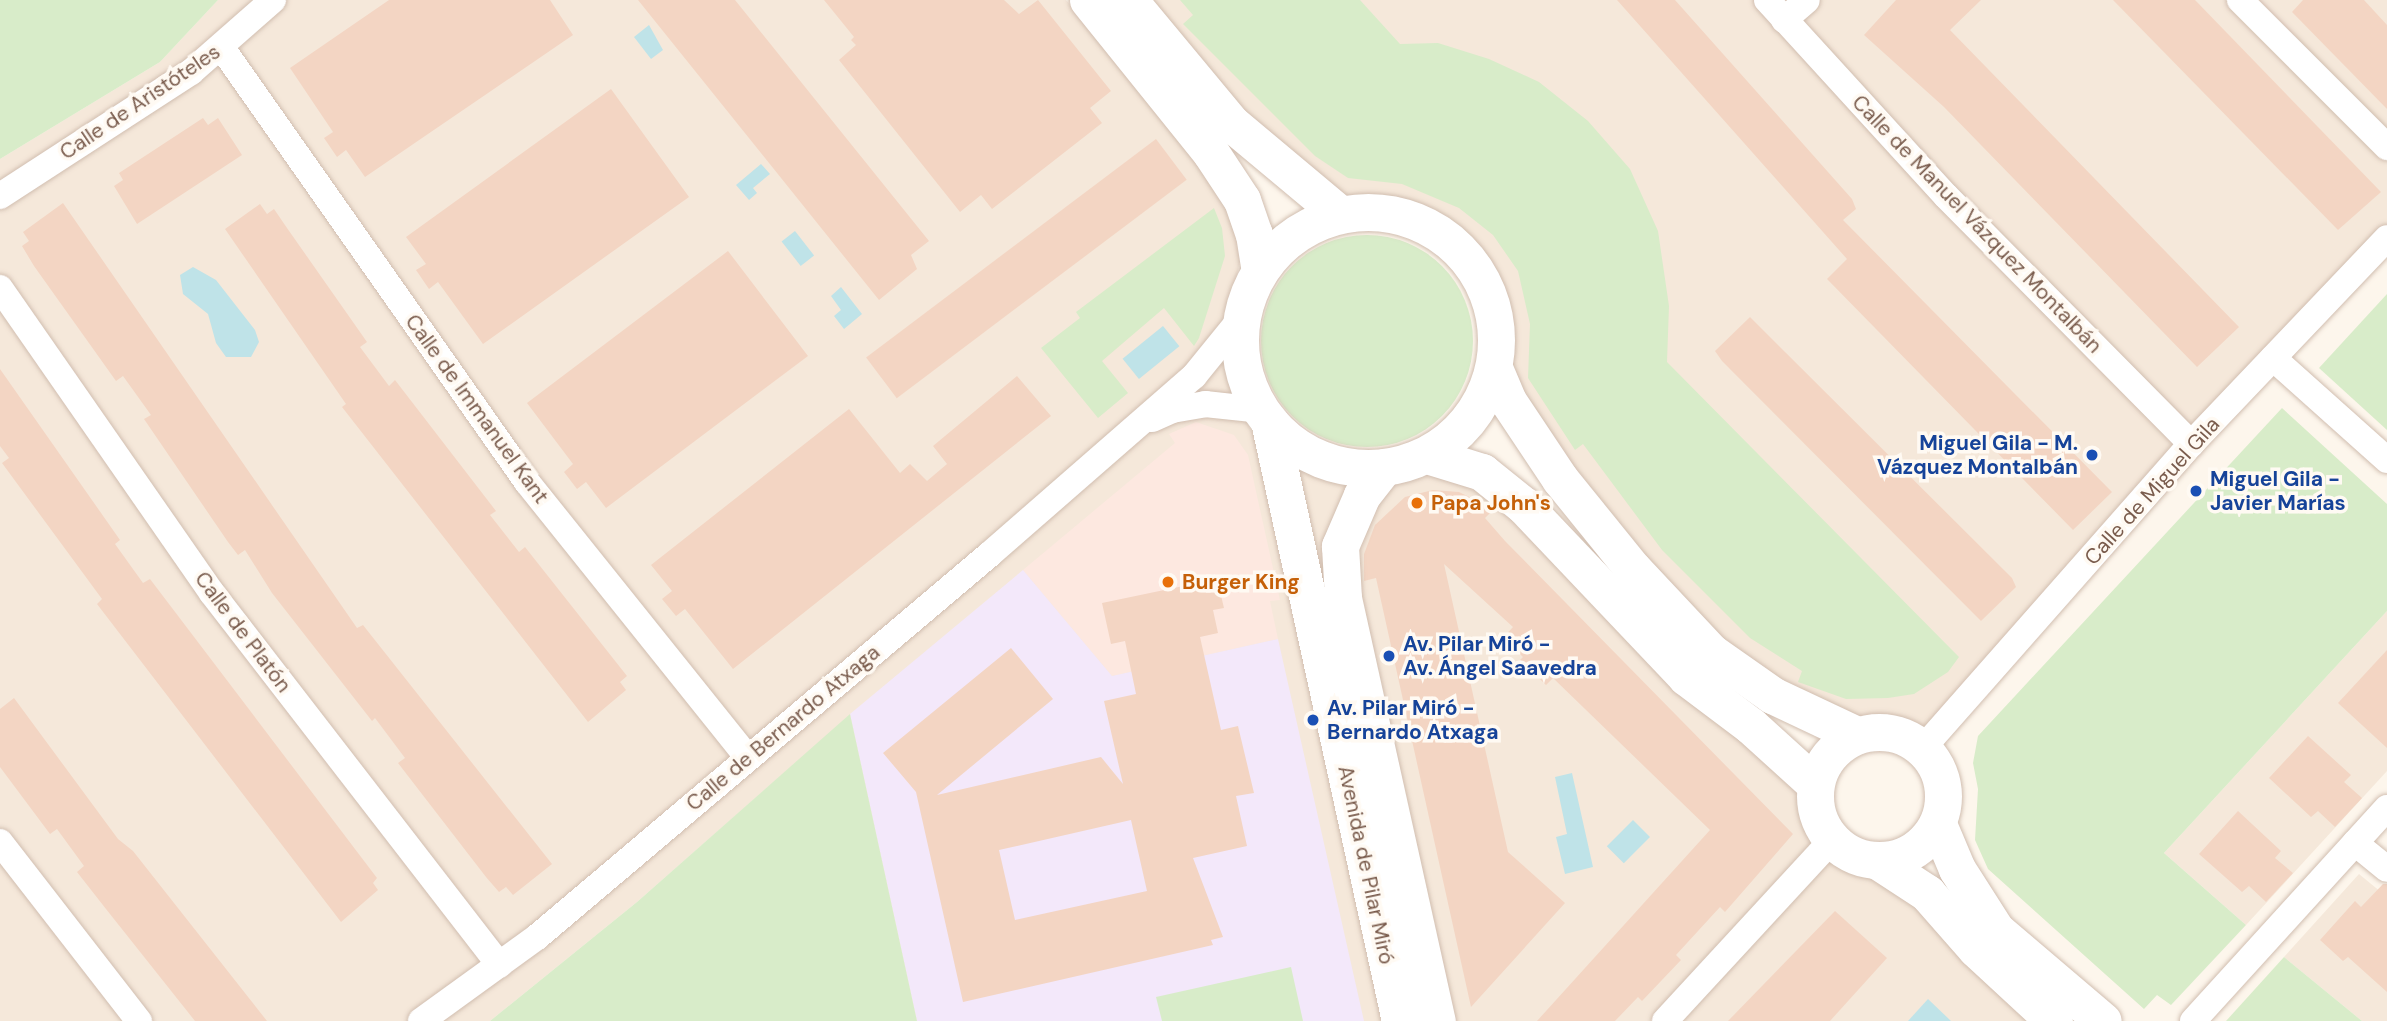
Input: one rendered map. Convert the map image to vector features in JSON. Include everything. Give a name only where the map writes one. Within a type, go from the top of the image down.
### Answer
[{"type":"street","name":"Calle de Aristóteles","points":[[0,196],[222,48],[272,0]]},
{"type":"street","points":[[1088,0],[1211,153],[1242,200],[1254,234],[1259,270]]},
{"type":"street","points":[[1129,0],[1231,123],[1340,214]]},
{"type":"street","points":[[1776,10],[1807,0]]},
{"type":"street","points":[[2240,0],[2387,147]]},
{"type":"street","name":"Calle de Manuel Vázquez Montalbán","points":[[1776,10],[1946,196],[2191,444]]},
{"type":"street","name":"Calle de Immanuel Kant","points":[[222,48],[527,482],[747,757]]},
{"type":"street","points":[[1242,317],[1259,270],[1290,239],[1340,214],[1377,211],[1413,219],[1446,237],[1471,262],[1489,295],[1494,319],[1494,368],[1482,399],[1464,426],[1427,455],[1384,467],[1334,463],[1298,447],[1264,415]]},
{"type":"street","name":"Calle de Miguel Gila","points":[[1923,748],[2191,444],[2387,238]]},
{"type":"street","name":"Calle de Platón","points":[[0,288],[212,593],[500,965]]},
{"type":"street","name":"Calle de Bernardo Atxaga","points":[[421,1021],[500,965],[1138,426],[1210,360],[1242,317]]},
{"type":"street","name":"Avenida de Pilar Miró","points":[[1242,317],[1243,369],[1264,415],[1399,1021]]},
{"type":"street","points":[[2273,358],[2387,460]]},
{"type":"street","points":[[1494,368],[1508,401],[1560,479],[1633,569],[1711,652],[1772,695],[1857,735]]},
{"type":"street","name":"Calle de Bernardo Atxaga","points":[[1138,426],[1172,410],[1205,404],[1264,415]]},
{"type":"street","points":[[1427,455],[1482,472],[1523,505],[1686,677],[1752,726],[1815,784]]},
{"type":"street","name":"Avenida de Pilar Miró","points":[[1384,467],[1362,495],[1340,546],[1343,598],[1437,1021]]},
{"type":"street","points":[[2054,1021],[1976,949],[1927,893],[1878,861],[1845,851],[1832,840],[1820,824],[1815,784],[1823,763],[1838,746],[1857,735],[1880,732],[1903,736],[1923,748],[1943,784],[1938,824],[1957,869],[1996,930],[2103,1021]]},
{"type":"street","points":[[2193,1021],[2387,807]]},
{"type":"street","points":[[1878,861],[1902,856],[1923,843],[1938,824]]},
{"type":"street","points":[[1665,1021],[1832,840]]},
{"type":"street","points":[[0,842],[139,1021]]},
{"type":"street","points":[[2355,843],[2387,869]]},
{"type":"shaded area","points":[[218,0],[1066,0],[1209,173],[1236,218],[1241,256],[1221,348],[1231,388],[1251,431],[1298,470],[1353,480],[1427,455],[1451,461],[1815,784],[1820,824],[1832,840],[1861,858],[2054,1021],[917,1021],[850,715],[637,902],[490,1021],[0,1021],[0,159],[160,62]]},
{"type":"shaded area","points":[[1129,0],[2387,0],[2387,238],[1923,748],[1903,736],[1880,732],[1857,735],[1711,652],[1494,368],[1497,331],[1489,295],[1471,263],[1445,237],[1413,219],[1377,211],[1340,214]]},
{"type":"shaded area","points":[[1196,422],[1234,435],[1248,455],[1280,600],[1270,601],[1278,639],[1112,676],[1023,570],[1175,443],[1169,434]]},
{"type":"shaded area","points":[[1023,570],[1112,676],[1278,639],[1364,1021],[917,1021],[850,714]]},
{"type":"shaded area","points":[[2387,611],[2387,771],[2246,925],[2164,853]]},
{"type":"shaded area","points":[[2359,874],[2387,897],[2387,1021],[2362,1021],[2284,957]]},
{"type":"green space","points":[[0,0],[218,0],[160,62],[0,159]]},
{"type":"green space","points":[[1180,0],[1360,0],[1400,44],[1438,43],[1489,59],[1539,82],[1588,121],[1630,169],[1658,231],[1669,306],[1667,362],[1959,657],[1948,672],[1914,694],[1888,698],[1846,699],[1798,682],[1802,671],[1750,638],[1662,550],[1583,444],[1575,450],[1528,378],[1530,324],[1518,271],[1493,235],[1459,208],[1402,184],[1348,178],[1315,156],[1183,24],[1193,15]]},
{"type":"green space","points":[[1214,208],[1222,228],[1225,256],[1199,338],[1194,346],[1164,308],[1102,361],[1128,393],[1098,418],[1041,348],[1080,318],[1076,312]]},
{"type":"green space","points":[[1367,235],[1408,243],[1426,252],[1442,266],[1456,282],[1465,300],[1473,341],[1465,382],[1456,400],[1442,416],[1426,430],[1408,439],[1367,447],[1326,439],[1308,430],[1292,416],[1278,400],[1269,382],[1261,341],[1269,300],[1278,282],[1292,266],[1308,252],[1326,243]]},
{"type":"green space","points":[[2387,294],[2387,430],[2319,368]]},
{"type":"green space","points":[[2282,408],[2387,504],[2387,611],[2164,853],[2246,925],[2171,1005],[2157,995],[2144,1009],[1988,869],[1975,840],[1978,789],[1973,763],[1978,736]]},
{"type":"green space","points":[[850,714],[917,1021],[490,1021],[637,902]]},
{"type":"green space","points":[[2284,957],[2362,1021],[2226,1021]]},
{"type":"green space","points":[[1291,967],[1303,1021],[1162,1021],[1156,997]]},
{"type":"water","points":[[649,25],[663,50],[651,59],[634,37]]},
{"type":"water","points":[[761,164],[770,174],[753,188],[757,193],[749,200],[736,185]]},
{"type":"water","points":[[795,231],[814,255],[801,266],[782,241]]},
{"type":"water","points":[[193,267],[216,280],[255,330],[259,342],[251,357],[226,357],[216,343],[208,314],[183,294],[180,275]]},
{"type":"water","points":[[841,287],[862,314],[844,329],[834,316],[841,310],[831,296]]},
{"type":"water","points":[[1163,326],[1179,346],[1139,379],[1123,359]]},
{"type":"water","points":[[1572,773],[1593,867],[1565,874],[1556,837],[1567,834],[1555,777]]},
{"type":"water","points":[[1633,820],[1650,837],[1624,863],[1607,846]]},
{"type":"water","points":[[1928,999],[1951,1021],[1908,1021]]},
{"type":"building","points":[[389,0],[550,0],[573,35],[365,177],[346,150],[337,157],[324,138],[333,132],[290,68]]},
{"type":"building","points":[[638,0],[735,0],[929,241],[911,255],[917,269],[879,300]]},
{"type":"building","points":[[824,0],[1004,0],[1019,14],[1038,0],[1111,91],[1090,108],[1102,123],[992,209],[981,195],[960,212],[839,60],[856,45],[851,40],[854,37]]},
{"type":"building","points":[[1617,0],[1675,0],[1852,199],[1856,209],[1843,220],[2112,492],[2073,530],[1827,279],[1847,259]]},
{"type":"building","points":[[1896,0],[1981,0],[1950,30],[2239,327],[2197,367],[1944,107],[1864,35]]},
{"type":"building","points":[[2113,0],[2195,0],[2381,192],[2338,230]]},
{"type":"building","points":[[2303,0],[2364,0],[2387,25],[2387,109],[2292,12]]},
{"type":"building","points":[[611,89],[689,197],[483,344],[438,282],[429,289],[416,270],[426,264],[406,237]]},
{"type":"building","points":[[203,118],[208,125],[218,118],[242,155],[137,224],[114,186],[123,180],[119,173]]},
{"type":"building","points":[[1156,139],[1187,180],[897,398],[866,357]]},
{"type":"building","points":[[63,203],[357,628],[363,625],[552,864],[513,895],[506,887],[499,892],[486,877],[398,763],[405,758],[375,718],[372,721],[272,593],[245,550],[238,555],[228,542],[144,419],[151,415],[123,376],[116,381],[34,266],[22,246],[29,241],[23,232]]},
{"type":"building","points":[[260,204],[267,214],[274,209],[367,342],[360,347],[389,386],[395,380],[496,511],[490,515],[519,552],[525,547],[627,676],[620,682],[626,690],[588,722],[342,407],[346,404],[225,229]]},
{"type":"building","points":[[728,251],[808,356],[606,508],[586,482],[577,489],[564,472],[573,464],[527,403]]},
{"type":"building","points":[[1750,317],[2012,578],[2016,587],[1981,621],[1722,361],[1715,351]]},
{"type":"building","points":[[0,369],[120,540],[115,544],[143,583],[150,579],[377,878],[373,883],[378,890],[341,922],[97,604],[102,599],[2,463],[9,458],[0,446]]},
{"type":"building","points":[[1017,376],[1051,416],[733,669],[685,609],[676,616],[662,599],[672,591],[651,565],[849,409],[900,473],[910,464],[927,481],[947,464],[933,446]]},
{"type":"building","points":[[1433,490],[1459,492],[1494,509],[1485,518],[1505,541],[1793,834],[1725,912],[1720,907],[1676,955],[1681,960],[1642,1001],[1638,997],[1615,1021],[1537,1021],[1710,830],[1553,678],[1546,685],[1520,660],[1523,657],[1503,638],[1513,627],[1444,564],[1508,852],[1565,903],[1471,1007],[1376,578],[1364,581],[1364,554],[1375,525],[1405,497]]},
{"type":"building","points":[[1217,579],[1224,608],[1213,610],[1218,633],[1200,637],[1221,730],[1238,726],[1254,793],[1236,796],[1247,846],[1193,858],[1223,937],[1211,940],[1213,945],[963,1002],[916,792],[883,753],[1011,648],[1053,699],[937,795],[1101,757],[1123,784],[1104,701],[1136,694],[1125,641],[1111,644],[1102,603]],"holes":[[[1131,820],[1147,891],[1015,920],[999,850]]]},
{"type":"building","points":[[2387,650],[2387,748],[2338,703]]},
{"type":"building","points":[[14,698],[118,839],[133,851],[267,1021],[195,1021],[77,872],[84,866],[57,829],[50,834],[0,767],[0,709]]},
{"type":"building","points":[[2308,736],[2351,775],[2344,782],[2362,798],[2335,827],[2318,811],[2311,817],[2269,778]]},
{"type":"building","points":[[2238,811],[2281,851],[2275,858],[2293,873],[2266,902],[2249,886],[2242,892],[2199,854]]},
{"type":"building","points":[[2383,884],[2387,884],[2387,992],[2348,957],[2343,961],[2320,940],[2355,901],[2361,907]]},
{"type":"building","points":[[1835,911],[1887,958],[1830,1021],[1728,1021]]},
{"type":"place","name":"Miguel Gila - M. Vázquez Montalbán","points":[[2092,455]]},
{"type":"place","name":"Miguel Gila - Javier Marías","points":[[2196,491]]},
{"type":"place","name":"Papa John's","points":[[1417,503]]},
{"type":"place","name":"Burger King","points":[[1168,582]]},
{"type":"place","name":"Av. Pilar Miró - Av. Ángel Saavedra","points":[[1389,656]]},
{"type":"place","name":"Av. Pilar Miró - Bernardo Atxaga","points":[[1313,720]]}]
